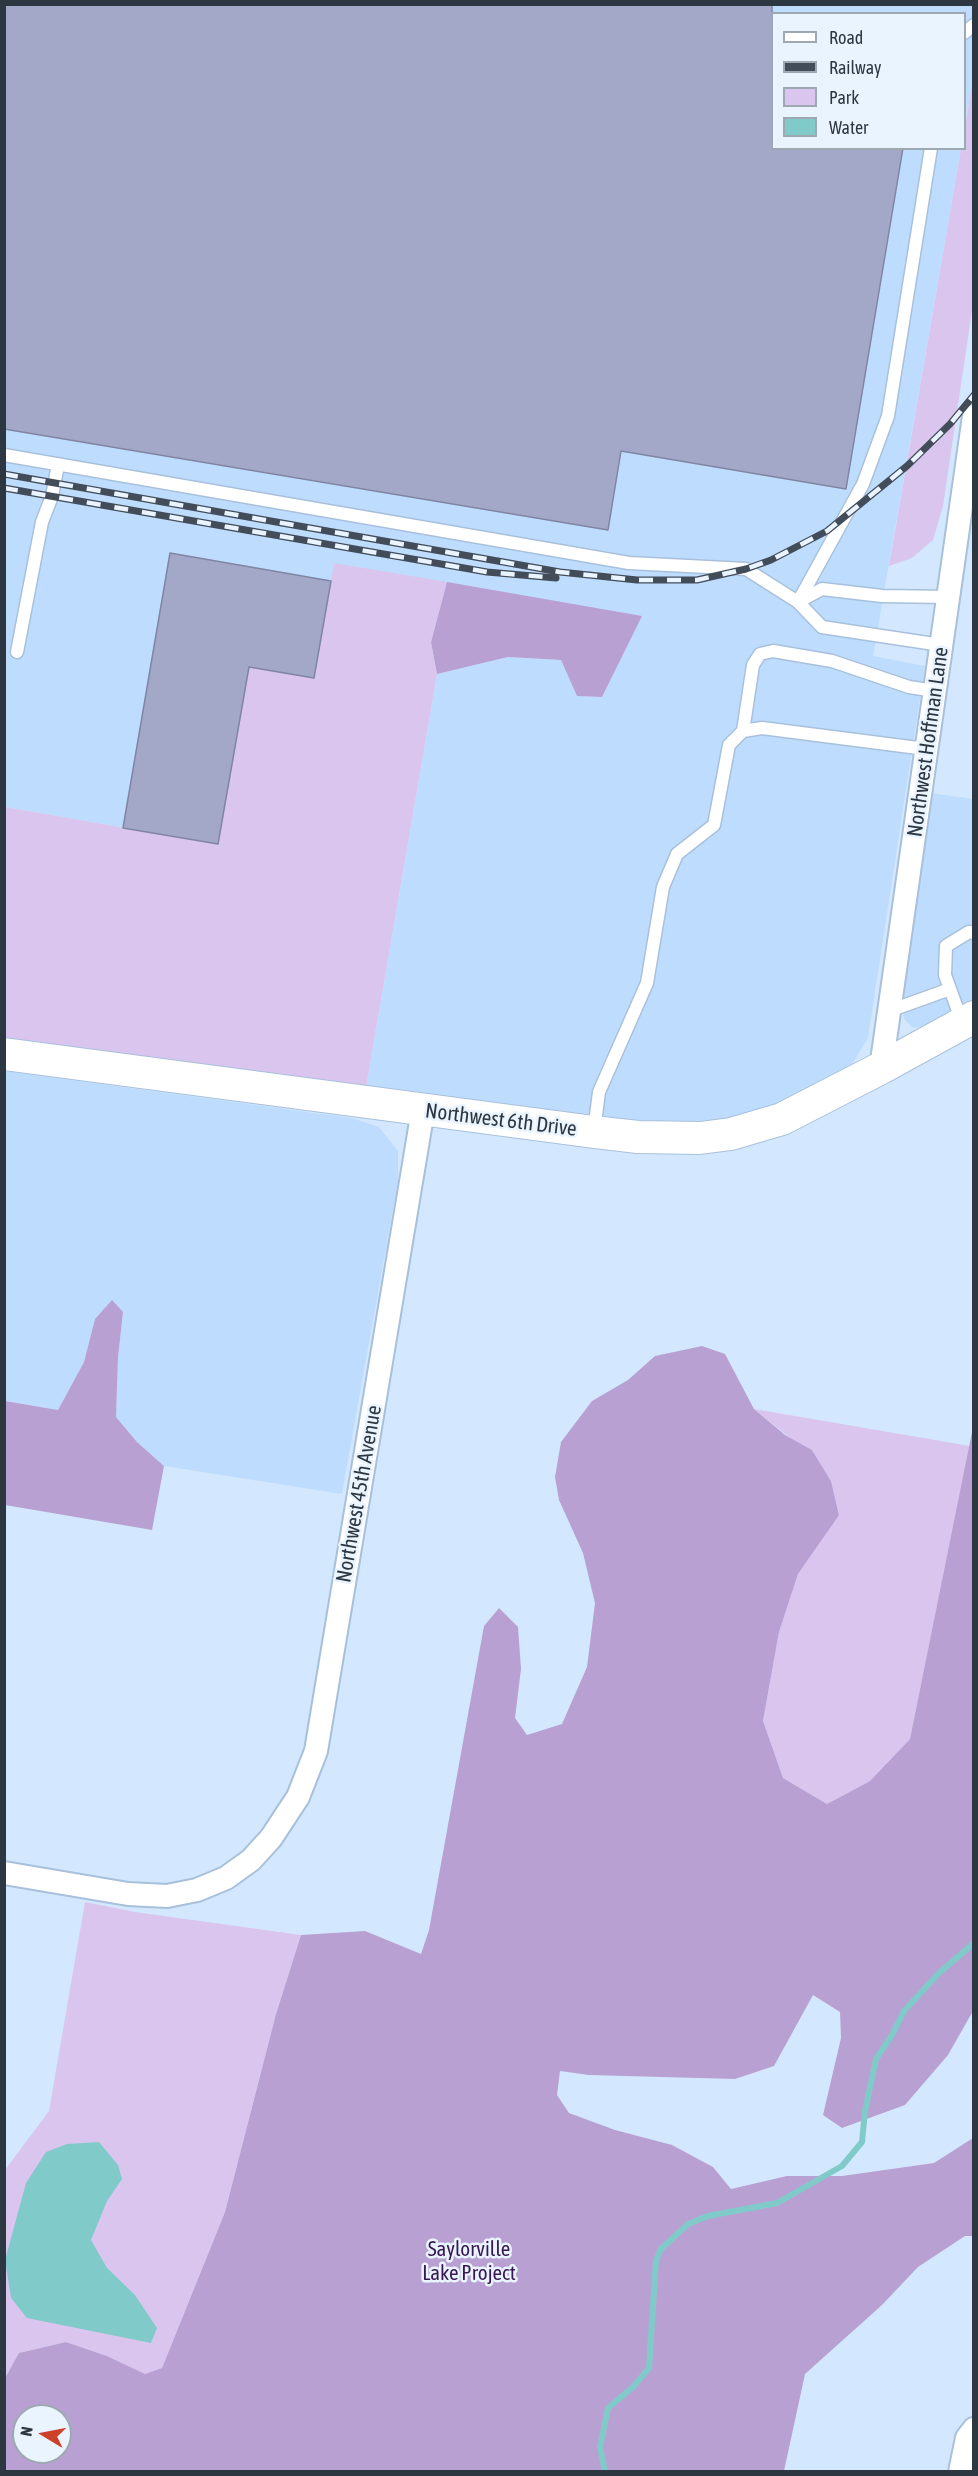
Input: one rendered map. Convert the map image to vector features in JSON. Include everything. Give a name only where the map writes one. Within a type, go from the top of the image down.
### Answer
[{"type":"main road","name":"Northwest 6th Drive","points":[[4,1054],[594,1132],[638,1137],[689,1138],[731,1134],[782,1119],[968,1020]]},
{"type":"street","name":"Northwest Hoffman Lane","points":[[881,1068],[974,416]]},
{"type":"street","name":"Northwest 45th Avenue","points":[[4,1873],[128,1894],[167,1896],[207,1886],[226,1878],[251,1860],[271,1838],[298,1797],[316,1751],[423,1110]]},
{"type":"street","points":[[962,2461],[967,2438],[974,2429]]},
{"type":"lane","points":[[798,602],[863,484],[888,416],[931,150]]},
{"type":"lane","points":[[4,455],[629,563],[746,569],[798,602],[822,627],[941,645]]},
{"type":"lane","points":[[17,652],[42,522],[52,496],[58,465]]},
{"type":"lane","points":[[798,602],[822,589],[882,596],[948,597]]},
{"type":"lane","points":[[594,1132],[599,1092],[647,983],[663,887],[677,854],[714,825],[729,746],[743,730],[753,665],[760,654],[773,651],[832,661],[909,687],[935,691]]},
{"type":"lane","points":[[743,730],[762,728],[927,749]]},
{"type":"lane","points":[[968,1020],[950,989],[945,975],[946,946],[969,932],[974,933]]},
{"type":"lane","points":[[890,1011],[950,989]]},
{"type":"shaded area","points":[[4,5],[973,5],[973,77],[966,122],[966,12],[771,12],[771,150],[961,150],[873,656],[925,666],[868,1038],[850,1068],[754,1116],[696,1129],[365,1093],[437,674],[508,657],[561,660],[577,696],[602,697],[641,616],[331,581],[314,678],[267,670],[218,844],[5,807]]},
{"type":"shaded area","points":[[930,793],[973,799],[973,1004],[932,1025],[913,1028],[904,1019],[902,982]]},
{"type":"shaded area","points":[[4,1071],[352,1118],[379,1127],[398,1151],[398,1181],[342,1494],[164,1466],[137,1442],[116,1417],[118,1357],[123,1312],[95,1319],[84,1362],[58,1410],[5,1401]]},
{"type":"green space","points":[[973,77],[973,304],[943,506],[933,540],[912,558],[889,566],[961,150],[966,150],[966,122]]},
{"type":"green space","points":[[334,563],[447,582],[431,642],[437,674],[365,1093],[5,1042],[5,807],[218,844],[249,667],[314,678]]},
{"type":"green space","points":[[447,582],[642,616],[602,697],[577,696],[561,660],[508,657],[437,674],[431,642]]},
{"type":"green space","points":[[112,1300],[123,1312],[118,1357],[116,1417],[137,1442],[164,1466],[152,1530],[5,1505],[5,1401],[58,1410],[84,1362],[95,1319]]},
{"type":"green space","name":"Saylorville Lake Project","points":[[702,1346],[725,1354],[754,1409],[785,1435],[812,1450],[831,1481],[839,1515],[798,1574],[779,1632],[763,1721],[783,1778],[827,1804],[870,1781],[910,1739],[973,1427],[973,2011],[948,2055],[905,2105],[842,2128],[823,2115],[841,2038],[840,2012],[813,1995],[774,2066],[735,2079],[589,2075],[560,2071],[557,2095],[569,2113],[615,2130],[672,2145],[713,2167],[731,2189],[787,2176],[842,2176],[934,2163],[973,2138],[973,2236],[965,2236],[918,2267],[882,2305],[805,2374],[784,2471],[5,2471],[5,2378],[19,2353],[66,2342],[107,2356],[145,2374],[162,2368],[225,2212],[276,2014],[301,1935],[365,1931],[421,1954],[429,1930],[484,1626],[499,1608],[518,1627],[521,1669],[515,1718],[527,1735],[562,1724],[587,1667],[595,1603],[583,1553],[559,1500],[555,1477],[561,1442],[592,1401],[628,1380],[655,1356]]},
{"type":"green space","points":[[754,1409],[970,1446],[910,1739],[870,1781],[827,1804],[783,1778],[763,1721],[779,1632],[798,1574],[839,1514],[831,1481],[812,1450],[790,1438]]},
{"type":"green space","points":[[85,1902],[135,1912],[301,1935],[276,2014],[225,2212],[162,2368],[145,2374],[107,2356],[66,2342],[19,2353],[5,2378],[5,2170],[49,2111]]},
{"type":"water","points":[[99,2142],[118,2165],[122,2179],[107,2201],[91,2240],[107,2268],[135,2295],[157,2328],[151,2343],[27,2318],[11,2298],[5,2260],[26,2183],[46,2152],[67,2144]]},
{"type":"building","points":[[4,4],[772,4],[771,150],[903,150],[846,489],[621,451],[608,530],[4,429]]},
{"type":"building","points":[[170,553],[331,581],[314,678],[249,667],[218,844],[123,828]]},
{"type":"waterway","points":[[605,2472],[600,2447],[608,2408],[633,2387],[649,2368],[656,2260],[661,2249],[688,2224],[708,2216],[777,2203],[842,2166],[862,2142],[865,2111],[876,2059],[904,2011],[939,1973],[974,1943]]},
{"type":"railway","points":[[4,474],[560,572],[637,580],[697,580],[746,569],[771,560],[827,531],[907,466],[950,424],[974,395]]},
{"type":"railway","points":[[4,488],[487,572],[556,578]]}]
